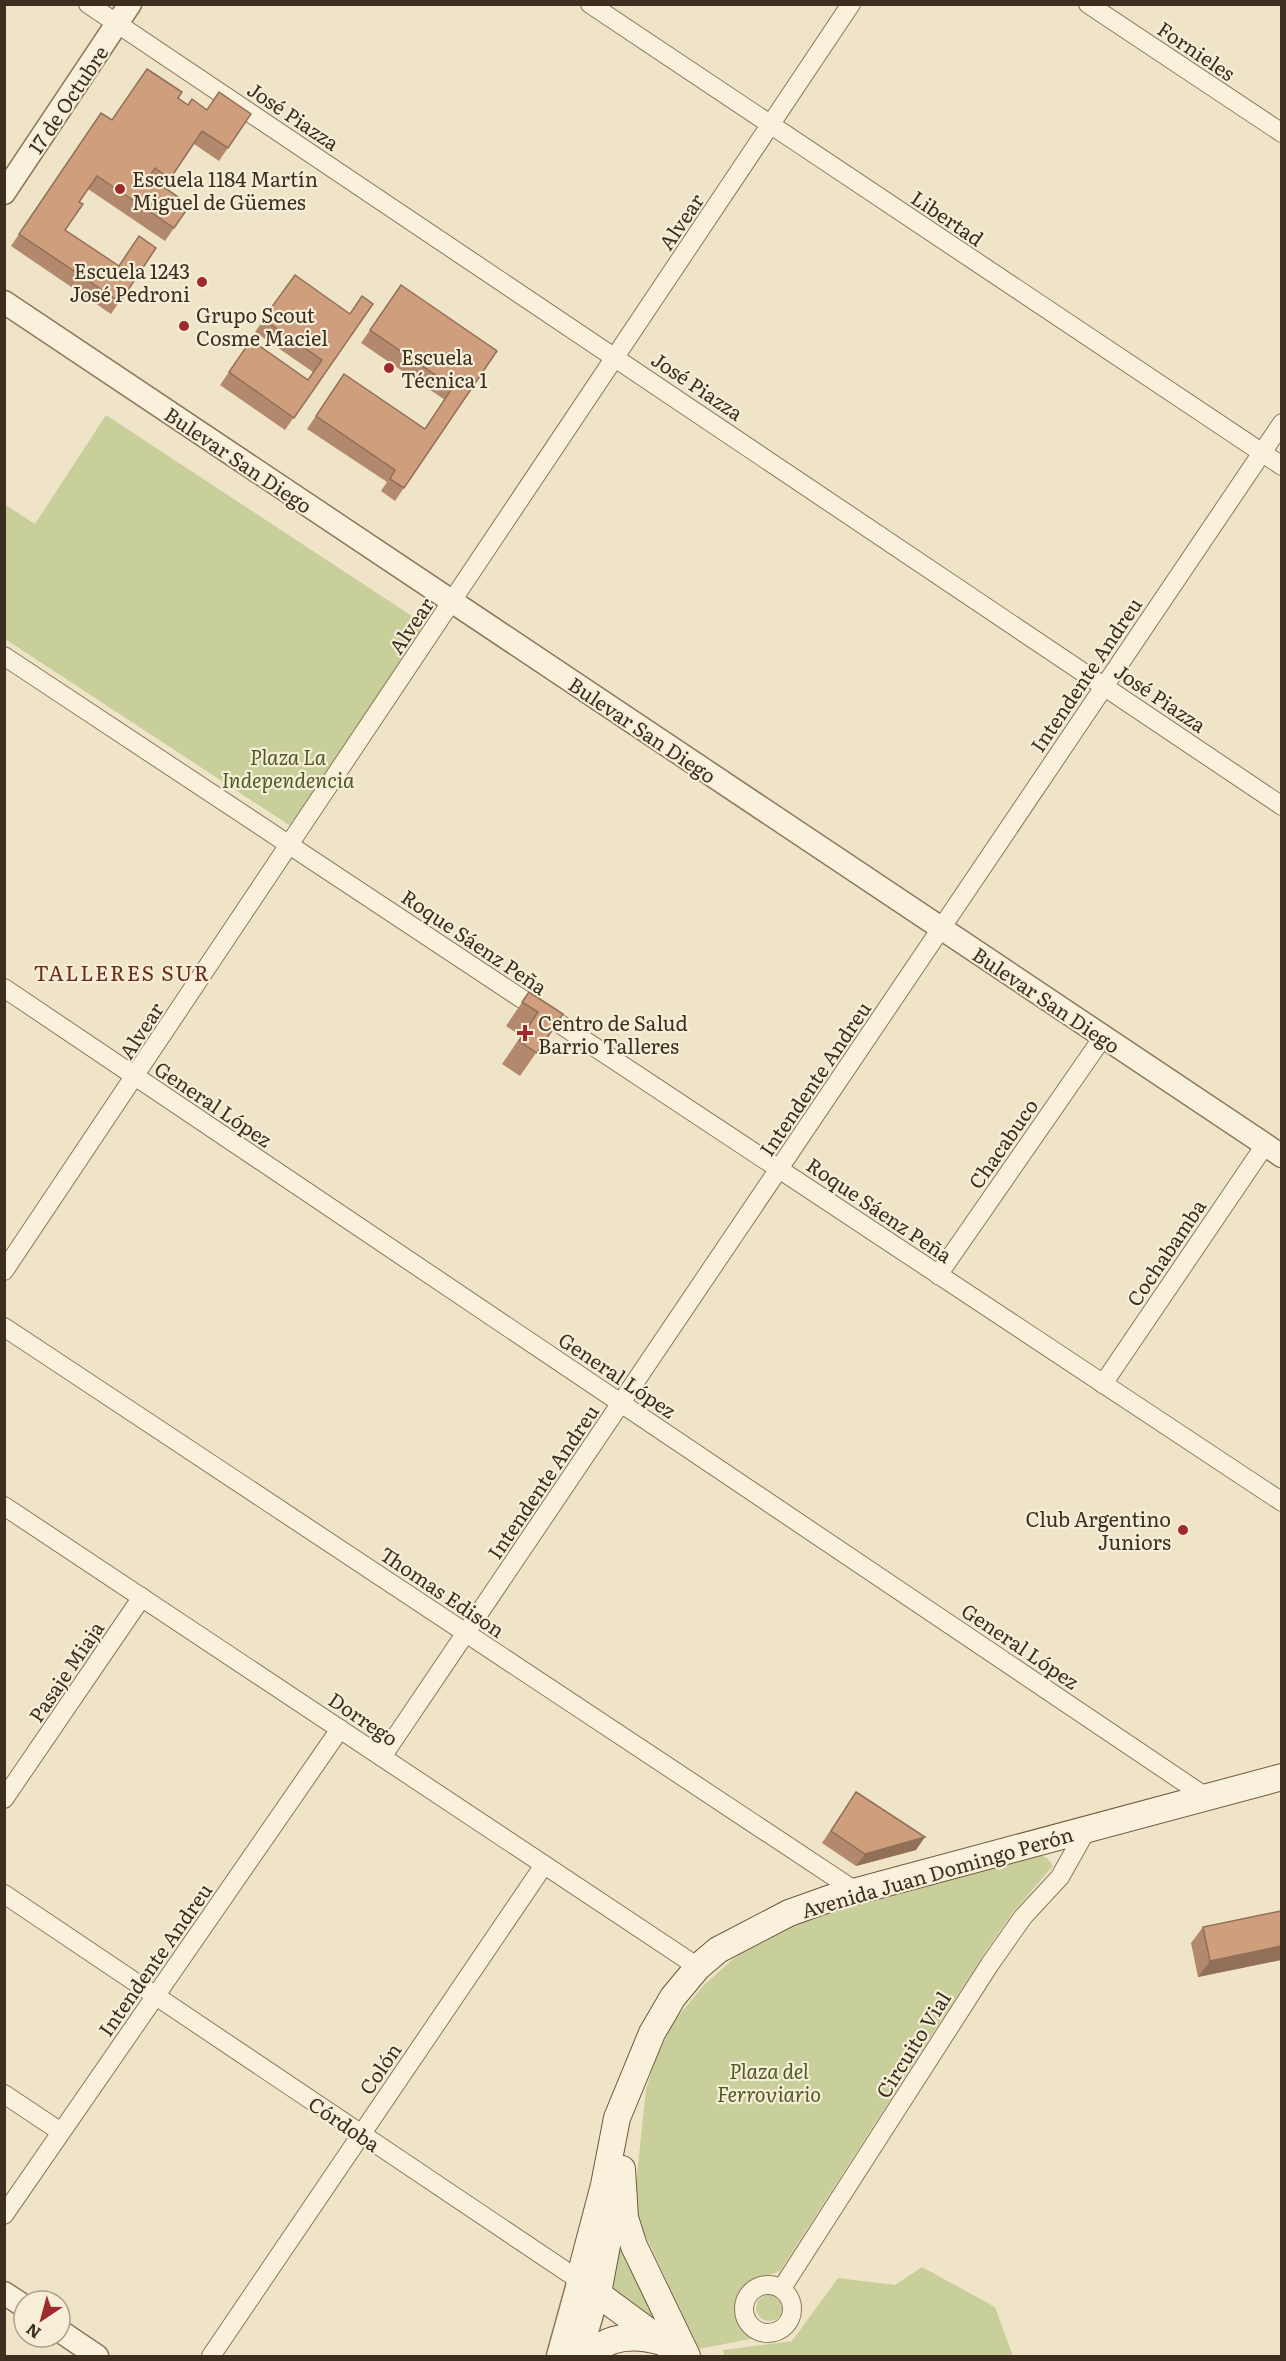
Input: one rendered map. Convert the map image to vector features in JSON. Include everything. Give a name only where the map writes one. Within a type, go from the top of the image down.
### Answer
[{"type":"main road","name":"Avenida Juan Domingo Perón","points":[[589,2286],[604,2185],[617,2118],[652,2033],[673,1997],[698,1967],[718,1950],[789,1913],[857,1892],[1281,1777]]},
{"type":"main road","name":"Avenida Juan Domingo Perón","points":[[589,2286],[622,2169],[632,2122],[634,2081]]},
{"type":"main road","points":[[622,2169],[625,2218],[634,2246],[687,2356]]},
{"type":"main road","name":"Córdoba","points":[[589,2286],[674,2350]]},
{"type":"main road","points":[[588,2356],[613,2339],[641,2336],[674,2350]]},
{"type":"street","name":"José Piazza","points":[[88,4],[1281,806]]},
{"type":"street","name":"17 de Octubre","points":[[4,193],[130,4]]},
{"type":"street","name":"Alvear","points":[[4,1271],[852,4]]},
{"type":"street","name":"Fornieles","points":[[1088,4],[1281,133]]},
{"type":"street","name":"Libertad","points":[[599,7],[771,125],[1262,451],[1281,466]]},
{"type":"street","name":"Bulevar San Diego","points":[[4,302],[1273,1150]]},
{"type":"street","name":"Intendente Andreu","points":[[382,1757],[1281,423]]},
{"type":"street","name":"Roque Sáenz Peña","points":[[4,656],[1103,1384],[1278,1493]]},
{"type":"street","name":"General López","points":[[4,988],[1206,1797]]},
{"type":"street","name":"Chacabuco","points":[[938,1275],[1103,1036]]},
{"type":"street","name":"Cochabamba","points":[[1103,1384],[1273,1150]]},
{"type":"street","name":"Thomas Edison","points":[[4,1327],[857,1892]]},
{"type":"street","name":"Dorrego","points":[[4,1506],[698,1967]]},
{"type":"street","name":"Pasaje Miaja","points":[[4,1799],[142,1597]]},
{"type":"street","name":"Intendente Andreu","points":[[4,2215],[340,1729]]},
{"type":"street","name":"Circuito Vial","points":[[782,2288],[990,1964],[1023,1917],[1060,1877],[1087,1829]]},
{"type":"street","name":"Colón","points":[[211,2356],[544,1865]]},
{"type":"street","name":"Córdoba","points":[[4,1894],[589,2286]]},
{"type":"street","points":[[4,2094],[62,2132]]},
{"type":"street","name":"Avenida Juan Domingo Perón","points":[[558,2356],[589,2286]]},
{"type":"street","name":"Avenida Juan Domingo Perón","points":[[580,2356],[589,2286]]},
{"type":"street","points":[[72,2339],[97,2356]]},
{"type":"green space","name":"Plaza La Independencia","points":[[106,415],[424,624],[292,827],[5,639],[4,504],[35,524]]},
{"type":"green space","name":"Plaza del Ferroviario","points":[[1041,1855],[1053,1866],[1014,1911],[984,1954],[780,2271],[751,2284],[742,2294],[735,2311],[742,2326],[755,2338],[699,2349],[640,2224],[634,2203],[646,2089],[657,2055],[675,2020],[703,1986],[733,1959],[778,1930],[837,1909]]},
{"type":"green space","points":[[618,2238],[664,2326],[610,2294]]},
{"type":"green space","points":[[922,2267],[995,2307],[1013,2356],[724,2356],[723,2350],[792,2341],[838,2278],[895,2285]]},
{"type":"green space","points":[[769,2295],[778,2299],[782,2308],[778,2317],[769,2321],[760,2317],[756,2308],[760,2299]]},
{"type":"building","points":[[147,69],[182,92],[178,98],[188,105],[192,99],[207,110],[219,92],[251,114],[228,148],[202,131],[170,179],[155,168],[149,177],[190,205],[174,228],[97,176],[79,202],[83,204],[65,230],[119,266],[139,236],[156,248],[120,302],[19,234],[101,113],[112,120]]},
{"type":"building","points":[[295,275],[350,314],[362,296],[373,304],[294,418],[229,372],[251,340],[308,380],[322,360],[263,319]]},
{"type":"building","points":[[401,285],[497,351],[404,488],[390,479],[395,470],[316,416],[344,374],[425,429],[453,387],[370,330]]},
{"type":"building","points":[[529,992],[563,1014],[537,1053],[519,1041],[538,1012],[522,1002]]},
{"type":"building","points":[[856,1792],[925,1837],[865,1854],[831,1831]]},
{"type":"building","points":[[1281,1911],[1281,1946],[1210,1961],[1203,1927]]},
{"type":"place","name":"Escuela 1184 Martín Miguel de Güemes","points":[[120,189]]},
{"type":"place","name":"Escuela 1243 José Pedroni","points":[[202,282]]},
{"type":"place","name":"Grupo Scout Cosme Maciel","points":[[184,326]]},
{"type":"place","name":"Escuela Técnica 1","points":[[389,368]]},
{"type":"place","name":"Centro de Salud Barrio Talleres","points":[[525,1033]]},
{"type":"place","name":"Club Argentino Juniors","points":[[1183,1530]]},
{"type":"district","name":"TALLERES SUR","points":[[122,971]]}]
